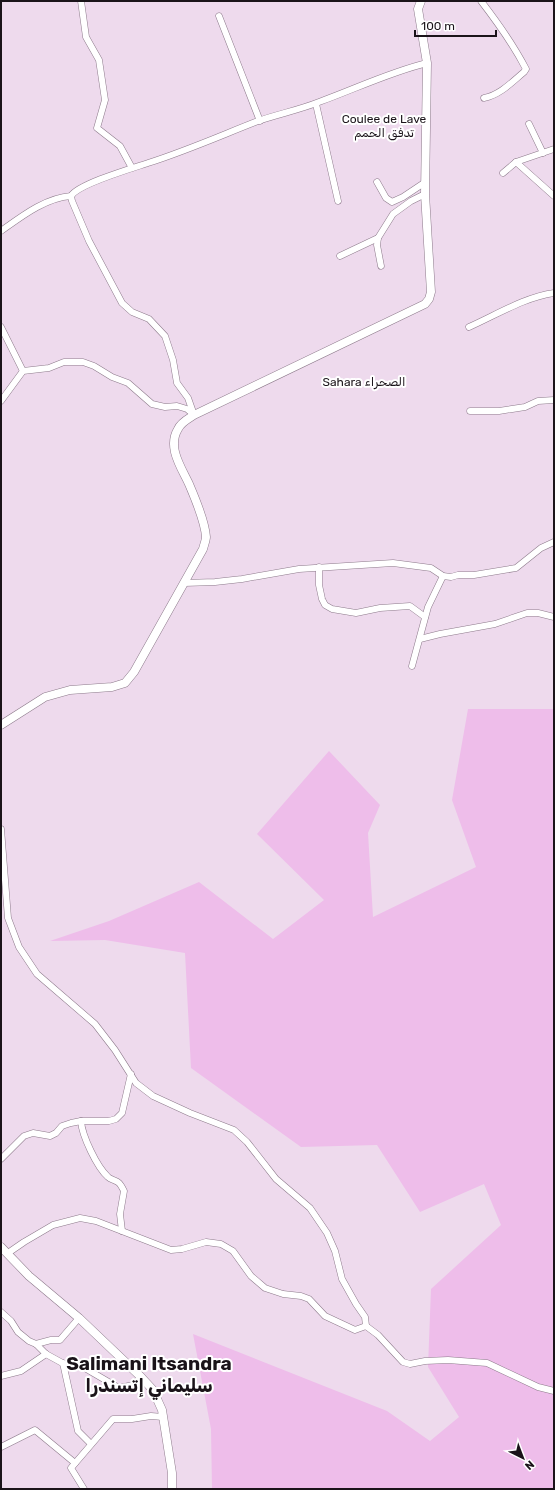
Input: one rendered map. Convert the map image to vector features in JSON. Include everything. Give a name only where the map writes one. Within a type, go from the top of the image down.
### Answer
[{"type":"main road","points":[[1,725],[45,698],[70,690],[112,687],[125,683],[134,672],[203,549],[206,537],[190,486],[177,460],[174,447],[175,436],[183,422],[194,415],[425,304],[429,299],[431,292],[424,194],[427,63],[418,10],[421,1]]},
{"type":"main road","points":[[1,1247],[29,1276],[79,1318],[153,1390],[162,1410],[172,1473],[172,1486]]},
{"type":"street","points":[[81,1],[86,38],[99,60],[105,100],[97,128],[120,146],[132,168]]},
{"type":"street","points":[[481,1],[504,31],[526,69],[499,92],[484,98]]},
{"type":"street","points":[[219,16],[260,121]]},
{"type":"street","points":[[1,231],[28,211],[60,197],[71,196],[73,192],[96,181],[189,150],[260,121],[316,104],[381,79],[402,69],[427,63]]},
{"type":"street","points":[[316,104],[338,201]]},
{"type":"street","points":[[529,124],[543,153]]},
{"type":"street","points":[[504,173],[516,162],[554,149]]},
{"type":"street","points":[[516,162],[554,196]]},
{"type":"street","points":[[376,182],[386,198],[392,202],[403,197],[424,183]]},
{"type":"street","points":[[381,266],[377,246],[378,238],[393,214],[424,194]]},
{"type":"street","points":[[71,196],[89,241],[122,303],[132,312],[149,320],[165,336],[174,360],[177,383],[188,398],[194,415]]},
{"type":"street","points":[[340,256],[378,238]]},
{"type":"street","points":[[469,327],[528,300],[544,294],[554,293]]},
{"type":"street","points":[[1,326],[23,371]]},
{"type":"street","points":[[1,401],[23,371],[49,368],[64,362],[83,362],[94,366],[112,377],[128,383],[152,404],[165,407],[177,406],[187,409],[194,415]]},
{"type":"street","points":[[470,411],[499,411],[525,407],[538,401],[554,400]]},
{"type":"street","points":[[184,583],[235,580],[319,567],[393,563],[431,568],[443,576],[451,577],[458,575],[474,575],[516,568],[541,548],[554,542]]},
{"type":"street","points":[[319,567],[319,585],[322,599],[325,604],[332,609],[356,613],[380,608],[410,606],[425,618]]},
{"type":"street","points":[[412,666],[428,607],[443,576]]},
{"type":"street","points":[[420,639],[495,624],[527,613],[538,613],[554,617]]},
{"type":"street","points":[[1,830],[8,918],[19,947],[37,974],[95,1024],[115,1050],[136,1083],[154,1096],[190,1113],[234,1130],[247,1142],[276,1180],[310,1208],[327,1234],[335,1251],[342,1279],[365,1317],[366,1326],[378,1335],[403,1362],[410,1364],[425,1361],[448,1360],[486,1363],[538,1387],[554,1391]]},
{"type":"street","points":[[1,1159],[24,1136],[33,1133],[50,1136],[56,1133],[62,1126],[82,1121],[109,1121],[116,1119],[122,1113],[131,1074]]},
{"type":"street","points":[[82,1121],[84,1137],[94,1155],[108,1177],[119,1183],[124,1191],[120,1214],[122,1231]]},
{"type":"street","points":[[8,1254],[24,1242],[53,1225],[80,1218],[96,1221],[171,1250],[182,1249],[206,1242],[221,1244],[233,1251],[251,1276],[265,1288],[283,1294],[301,1296],[309,1299],[325,1316],[355,1330],[366,1326]]},
{"type":"street","points":[[1,1312],[28,1341],[36,1344],[46,1354],[66,1365],[82,1368],[119,1388],[133,1385],[141,1377]]},
{"type":"street","points":[[36,1344],[51,1340],[60,1340],[79,1318]]},
{"type":"street","points":[[1,1376],[21,1371],[46,1354]]},
{"type":"street","points":[[63,1363],[78,1432],[91,1444]]},
{"type":"street","points":[[84,1489],[71,1468],[113,1419],[132,1419],[151,1416],[162,1417]]},
{"type":"street","points":[[1,1448],[34,1430],[75,1463]]},
{"type":"street","points":[[165,1489],[172,1486]]},
{"type":"shaded area","points":[[468,709],[554,709],[554,1489],[212,1489],[211,1429],[193,1334],[387,1411],[430,1441],[459,1417],[428,1367],[431,1289],[501,1225],[484,1184],[420,1212],[377,1145],[301,1147],[191,1068],[185,953],[105,940],[50,941],[109,921],[199,882],[273,939],[324,900],[257,834],[329,751],[380,805],[368,833],[373,917],[476,867],[452,800]]},
{"type":"district","name":"Coulee de Lave تدفق الحمم","points":[[384,126]]},
{"type":"district","name":"Sahara الصحراء","points":[[364,382]]},
{"type":"district","name":"Salimani Itsandra سليماني إتسندرا","points":[[149,1374]]}]
